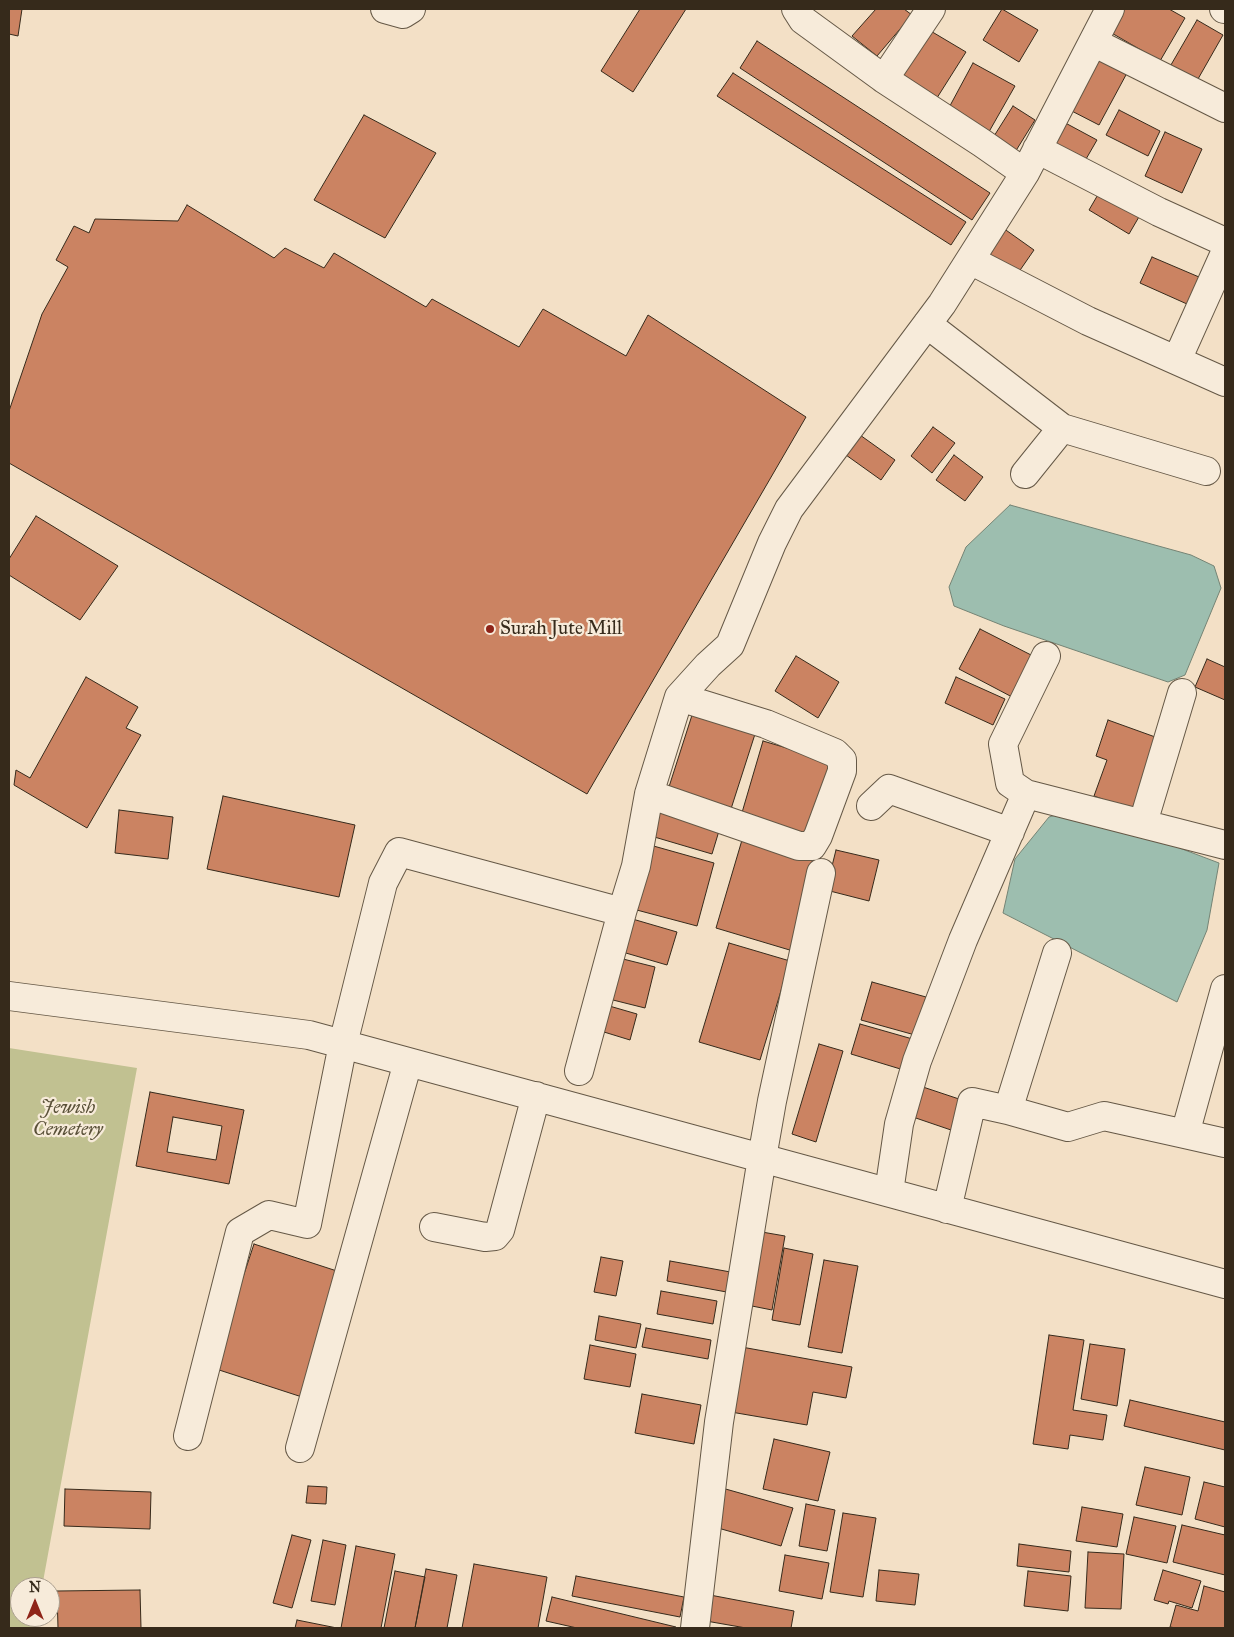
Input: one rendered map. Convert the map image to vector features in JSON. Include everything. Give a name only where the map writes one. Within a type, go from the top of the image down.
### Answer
[{"type":"street","points":[[384,9],[403,14],[411,9]]},
{"type":"street","points":[[796,9],[802,20],[884,79],[1024,173]]},
{"type":"street","points":[[884,79],[931,9]]},
{"type":"street","points":[[579,1070],[636,866],[649,794],[680,697],[708,665],[730,645],[772,543],[789,509],[942,304],[1038,149],[1110,9]]},
{"type":"street","points":[[1093,42],[1225,108]]},
{"type":"street","points":[[1038,149],[1159,212],[1225,242]]},
{"type":"street","points":[[1177,360],[1225,253]]},
{"type":"street","points":[[970,260],[1088,321],[1225,382]]},
{"type":"street","points":[[927,324],[1062,428],[1206,471]]},
{"type":"street","points":[[1025,474],[1062,428]]},
{"type":"street","points":[[1046,656],[1004,744],[1010,783],[1026,794],[1143,823],[1225,846]]},
{"type":"street","points":[[1143,823],[1182,692]]},
{"type":"street","points":[[649,794],[799,846],[812,846],[818,836],[842,771],[842,760],[835,753],[766,724],[680,697]]},
{"type":"street","points":[[871,806],[889,789],[1010,832]]},
{"type":"street","points":[[889,1192],[899,1124],[916,1061],[963,940],[1026,794]]},
{"type":"street","points":[[188,1436],[240,1232],[269,1215],[307,1224],[343,1044],[384,883],[398,852],[622,912]]},
{"type":"street","points":[[695,1628],[720,1422],[762,1158],[772,1101],[822,873]]},
{"type":"street","points":[[1008,1110],[1057,953]]},
{"type":"street","points":[[9,996],[310,1035],[1225,1284]]},
{"type":"street","points":[[1185,1134],[1224,1001]]},
{"type":"street","points":[[300,1448],[408,1062]]},
{"type":"street","points":[[434,1227],[485,1237],[495,1236],[500,1230],[536,1096]]},
{"type":"street","points":[[947,1209],[972,1102],[1068,1127],[1104,1116],[1225,1143]]},
{"type":"green space","name":"Jewish Cemetery","points":[[9,1048],[137,1068],[44,1577],[10,1577],[10,1627],[35,1628],[9,1628]]},
{"type":"shaded area","points":[[1010,505],[1191,555],[1214,566],[1221,588],[1185,675],[1168,682],[1004,626],[954,606],[949,587],[966,547]]},
{"type":"shaded area","points":[[1077,809],[1219,863],[1207,930],[1177,1002],[1003,913],[1015,859],[1049,817]]},
{"type":"building","points":[[9,9],[22,9],[18,36],[9,34]]},
{"type":"building","points":[[640,9],[686,9],[633,92],[601,71]]},
{"type":"building","points":[[876,9],[904,9],[912,15],[877,56],[852,36]]},
{"type":"building","points":[[1002,9],[1038,30],[1019,62],[983,40]]},
{"type":"building","points":[[1114,9],[1169,9],[1185,18],[1160,61],[1103,28]]},
{"type":"building","points":[[1197,20],[1223,35],[1194,86],[1168,70]]},
{"type":"building","points":[[929,30],[966,52],[935,101],[899,79]]},
{"type":"building","points":[[757,41],[990,193],[972,220],[740,68]]},
{"type":"building","points":[[1092,55],[1127,73],[1099,125],[1064,107]]},
{"type":"building","points":[[973,63],[1015,86],[986,137],[945,115]]},
{"type":"building","points":[[733,73],[966,222],[951,245],[717,96]]},
{"type":"building","points":[[1013,106],[1035,120],[1012,157],[989,144]]},
{"type":"building","points":[[1119,110],[1160,131],[1148,156],[1106,135]]},
{"type":"building","points":[[364,115],[436,153],[385,238],[314,200]]},
{"type":"building","points":[[1058,119],[1097,140],[1082,166],[1044,145]]},
{"type":"building","points":[[1165,132],[1202,149],[1182,193],[1145,176]]},
{"type":"building","points":[[1103,186],[1143,210],[1129,234],[1089,210]]},
{"type":"building","name":"Surah Jute Mill","points":[[187,205],[274,258],[285,248],[324,268],[334,253],[426,307],[432,299],[519,347],[543,309],[626,356],[648,315],[806,417],[587,794],[9,463],[9,411],[42,314],[68,267],[56,260],[74,226],[89,233],[95,219],[178,221]]},
{"type":"building","points":[[1003,228],[1034,250],[1016,276],[985,254]]},
{"type":"building","points":[[1152,257],[1199,277],[1187,304],[1140,283]]},
{"type":"building","points":[[933,427],[955,443],[932,473],[911,456]]},
{"type":"building","points":[[860,435],[895,460],[881,480],[846,455]]},
{"type":"building","points":[[954,455],[983,477],[965,501],[936,480]]},
{"type":"building","points":[[36,516],[118,566],[80,620],[9,575],[9,559]]},
{"type":"building","points":[[980,629],[1035,657],[1014,698],[959,669]]},
{"type":"building","points":[[796,656],[839,682],[818,718],[775,691]]},
{"type":"building","points":[[1207,659],[1225,667],[1225,700],[1195,687]]},
{"type":"building","points":[[86,677],[138,707],[126,728],[141,735],[87,828],[14,785],[16,770],[30,778]]},
{"type":"building","points":[[956,677],[1005,699],[993,725],[945,703]]},
{"type":"building","points":[[694,709],[756,731],[730,812],[667,793]]},
{"type":"building","points":[[1108,720],[1158,738],[1132,810],[1094,796],[1107,760],[1096,756]]},
{"type":"building","points":[[763,741],[834,762],[812,837],[741,816]]},
{"type":"building","points":[[223,796],[355,825],[339,897],[207,869]]},
{"type":"building","points":[[660,803],[722,821],[712,854],[651,836]]},
{"type":"building","points":[[119,810],[173,817],[168,859],[115,853]]},
{"type":"building","points":[[742,840],[819,863],[793,951],[716,928]]},
{"type":"building","points":[[650,845],[714,863],[697,926],[633,909]]},
{"type":"building","points":[[836,850],[879,860],[869,901],[826,890]]},
{"type":"building","points":[[629,918],[677,932],[667,965],[619,951]]},
{"type":"building","points":[[729,943],[790,961],[760,1060],[699,1042]]},
{"type":"building","points":[[615,957],[655,967],[645,1008],[605,998]]},
{"type":"building","points":[[872,982],[926,997],[915,1035],[861,1020]]},
{"type":"building","points":[[599,1003],[637,1014],[630,1040],[591,1028]]},
{"type":"building","points":[[860,1024],[916,1040],[907,1071],[851,1054]]},
{"type":"building","points":[[819,1044],[843,1051],[816,1142],[792,1134]]},
{"type":"building","points":[[917,1085],[962,1100],[951,1130],[907,1115]]},
{"type":"building","points":[[150,1092],[244,1110],[229,1184],[136,1166]],"holes":[[[173,1117],[222,1126],[216,1160],[167,1152]]]},
{"type":"building","points":[[756,1231],[785,1236],[772,1310],[742,1304]]},
{"type":"building","points":[[254,1244],[343,1273],[302,1397],[213,1368]]},
{"type":"building","points":[[784,1248],[813,1254],[800,1325],[772,1320]]},
{"type":"building","points":[[601,1257],[623,1261],[616,1296],[594,1292]]},
{"type":"building","points":[[824,1260],[858,1266],[842,1353],[808,1347]]},
{"type":"building","points":[[670,1261],[736,1273],[732,1293],[667,1281]]},
{"type":"building","points":[[661,1291],[717,1301],[713,1324],[657,1314]]},
{"type":"building","points":[[599,1316],[641,1324],[636,1348],[595,1340]]},
{"type":"building","points":[[646,1328],[711,1340],[708,1359],[642,1347]]},
{"type":"building","points":[[1049,1335],[1084,1340],[1073,1410],[1107,1415],[1103,1440],[1070,1435],[1068,1449],[1033,1444]]},
{"type":"building","points":[[1090,1344],[1125,1349],[1117,1406],[1081,1399]]},
{"type":"building","points":[[590,1345],[636,1354],[630,1387],[584,1379]]},
{"type":"building","points":[[736,1346],[852,1367],[846,1398],[813,1392],[807,1425],[725,1411]]},
{"type":"building","points":[[642,1394],[701,1405],[694,1444],[635,1433]]},
{"type":"building","points":[[1130,1400],[1225,1422],[1225,1450],[1124,1426]]},
{"type":"building","points":[[774,1439],[830,1452],[818,1501],[763,1489]]},
{"type":"building","points":[[1145,1467],[1190,1477],[1182,1515],[1136,1505]]},
{"type":"building","points":[[1204,1482],[1225,1487],[1225,1527],[1195,1519]]},
{"type":"building","points":[[308,1486],[327,1487],[326,1504],[306,1503]]},
{"type":"building","points":[[722,1488],[793,1508],[781,1546],[711,1526]]},
{"type":"building","points":[[65,1489],[151,1492],[150,1529],[64,1526]]},
{"type":"building","points":[[806,1504],[835,1510],[827,1551],[799,1546]]},
{"type":"building","points":[[1082,1507],[1123,1514],[1117,1547],[1076,1541]]},
{"type":"building","points":[[843,1513],[876,1518],[863,1597],[830,1592]]},
{"type":"building","points":[[1134,1517],[1176,1526],[1167,1563],[1126,1554]]},
{"type":"building","points":[[1182,1525],[1225,1535],[1225,1575],[1173,1562]]},
{"type":"building","points":[[292,1535],[311,1540],[292,1608],[273,1603]]},
{"type":"building","points":[[323,1540],[346,1545],[335,1605],[311,1601]]},
{"type":"building","points":[[1019,1544],[1071,1551],[1069,1572],[1017,1566]]},
{"type":"building","points":[[356,1546],[395,1554],[381,1628],[341,1628]]},
{"type":"building","points":[[1088,1552],[1124,1554],[1121,1609],[1085,1608]]},
{"type":"building","points":[[785,1555],[829,1563],[822,1599],[779,1591]]},
{"type":"building","points":[[474,1564],[547,1577],[538,1628],[462,1628]]},
{"type":"building","points":[[426,1569],[457,1575],[447,1628],[415,1628]]},
{"type":"building","points":[[879,1570],[919,1574],[915,1605],[876,1601]]},
{"type":"building","points":[[1163,1570],[1201,1581],[1192,1608],[1169,1601],[1168,1604],[1154,1600]]},
{"type":"building","points":[[395,1571],[425,1577],[415,1628],[384,1628]]},
{"type":"building","points":[[1028,1571],[1071,1576],[1068,1611],[1024,1606]]},
{"type":"building","points":[[576,1576],[684,1597],[680,1617],[572,1596]]},
{"type":"building","points":[[1204,1586],[1225,1592],[1225,1628],[1170,1627],[1176,1605],[1198,1611]]},
{"type":"building","points":[[140,1590],[141,1628],[58,1628],[60,1627],[60,1591]]},
{"type":"building","points":[[710,1595],[794,1611],[791,1628],[746,1628],[706,1621]]},
{"type":"building","points":[[552,1597],[676,1628],[577,1628],[546,1621]]},
{"type":"building","points":[[297,1620],[337,1628],[295,1628]]},
{"type":"place","name":"Surah Jute Mill","points":[[490,629]]}]
